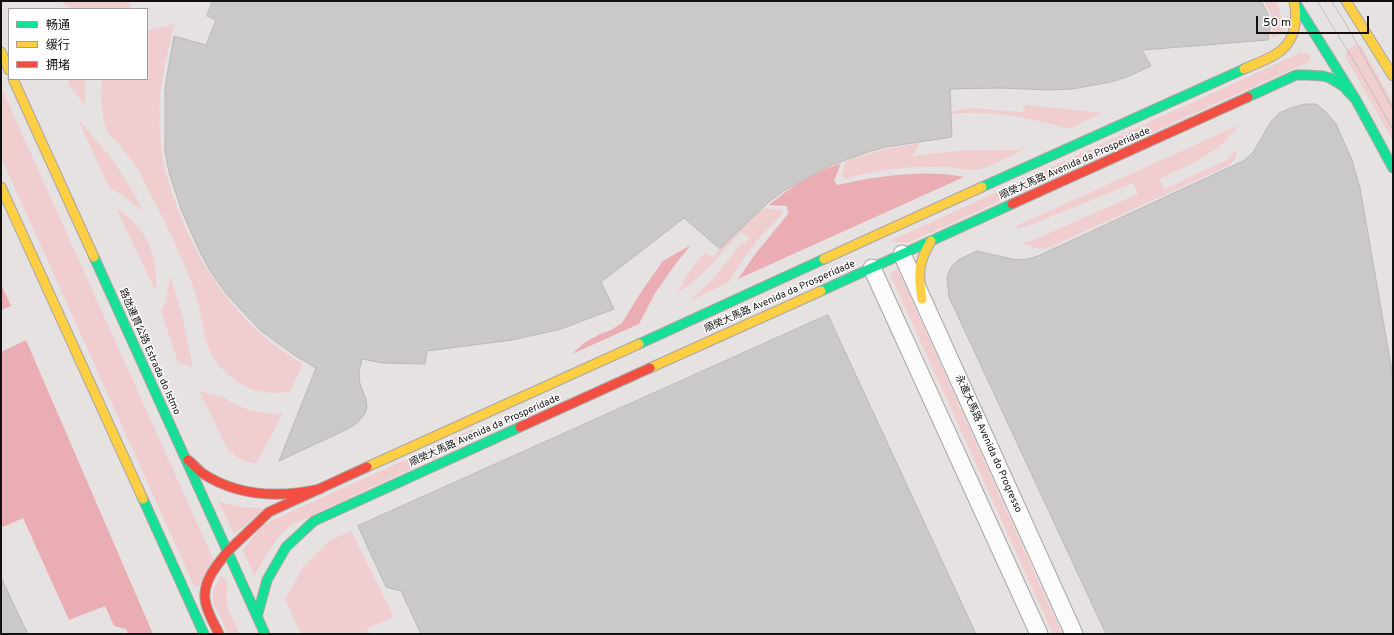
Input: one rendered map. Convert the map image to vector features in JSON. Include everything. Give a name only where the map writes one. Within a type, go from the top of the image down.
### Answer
[{"type":"street","points":[[1294,1],[1356,100],[1393,168]]},
{"type":"street","name":"順榮大馬路 Avenida da Prosperidade","points":[[219,634],[205,599],[205,587],[228,551],[268,512],[483,418],[766,286],[1277,54],[1288,44],[1295,30],[1297,15],[1294,1]]},
{"type":"street","points":[[1346,1],[1393,76]]},
{"type":"street","points":[[1,52],[8,68]]},
{"type":"street","name":"順榮大馬路 Avenida da Prosperidade","points":[[257,617],[267,580],[286,547],[314,521],[491,437],[872,268],[894,252],[931,241],[1296,75],[1314,74],[1330,78],[1345,86],[1356,100]]},
{"type":"street","name":"路氹連貫公路 Estrada do Istmo","points":[[13,80],[265,634]]},
{"type":"street","points":[[1,186],[204,634]]},
{"type":"street","points":[[922,299],[918,276],[923,255],[931,241]]},
{"type":"street","name":"永進大馬路 Avenida do Progresso","points":[[894,252],[922,299],[1074,634]]},
{"type":"street","points":[[872,268],[1038,634]]},
{"type":"street","points":[[766,286],[795,282]]},
{"type":"street","points":[[184,456],[202,474],[220,484],[239,491],[259,495],[280,496],[300,494],[320,489]]},
{"type":"street","points":[[257,617],[258,634]]},
{"type":"shaded area","points":[[59,1],[128,1],[132,8],[71,8]]},
{"type":"shaded area","points":[[1264,1],[1276,1],[1284,24],[1284,33],[1271,39],[1273,19]]},
{"type":"shaded area","points":[[174,24],[163,75],[160,127],[164,165],[181,217],[208,272],[232,304],[261,334],[303,364],[290,392],[270,393],[252,389],[229,375],[214,360],[206,340],[193,286],[172,238],[137,168],[121,146],[109,135],[106,128],[102,106],[102,80],[148,80],[148,31]]},
{"type":"shaded area","points":[[1354,45],[1362,47],[1393,103],[1393,141],[1345,56],[1349,48]]},
{"type":"shaded area","points":[[1300,53],[1306,53],[1310,55],[1311,58],[1308,62],[912,241],[907,243],[890,241]]},
{"type":"shaded area","points":[[68,80],[85,80],[85,105],[70,87]]},
{"type":"shaded area","points":[[1,87],[216,565],[198,587],[194,586],[1,157]]},
{"type":"shaded area","points":[[1025,105],[1102,113],[1069,129],[1041,121],[996,114],[952,114],[953,111],[968,108],[1023,112]]},
{"type":"shaded area","points":[[78,119],[108,154],[128,183],[143,211],[119,193],[109,188]]},
{"type":"shaded area","points":[[1241,124],[1219,147],[1195,162],[1159,179],[1165,189],[1226,160],[1237,149],[1235,159],[1228,166],[1050,247],[1040,249],[1021,243],[1033,240],[1138,194],[1133,183],[1033,224],[1024,227],[1012,228]]},
{"type":"shaded area","points":[[920,143],[912,156],[967,150],[1015,150],[1027,148],[994,164],[977,170],[949,167],[910,167],[871,172],[846,179],[841,176],[846,161],[885,149]]},
{"type":"shaded area","points":[[841,163],[834,181],[838,185],[884,176],[933,174],[964,177],[738,279],[756,253],[788,214],[787,206],[769,205],[785,192],[803,181],[821,171]]},
{"type":"shaded area","points":[[116,208],[136,225],[149,244],[155,266],[156,292]]},
{"type":"shaded area","points":[[764,208],[781,210],[783,214],[760,237],[729,282],[688,302],[710,282],[739,246],[751,238],[741,232],[703,273],[677,293],[689,272],[705,252],[712,257]]},
{"type":"shaded area","points":[[691,245],[655,293],[639,324],[572,354],[584,343],[622,323],[643,289],[663,261]]},
{"type":"shaded area","points":[[896,269],[899,272],[1062,634],[1053,634],[890,274]]},
{"type":"shaded area","points":[[170,275],[183,318],[193,368],[178,362],[161,311],[166,301]]},
{"type":"shaded area","points":[[1,284],[11,306],[1,310]]},
{"type":"shaded area","points":[[26,340],[153,634],[128,634],[126,629],[114,626],[105,606],[69,620],[23,518],[3,527],[1,522],[1,352]]},
{"type":"shaded area","points":[[199,391],[225,398],[234,404],[252,411],[273,414],[283,413],[256,464],[240,459],[227,448]]},
{"type":"shaded area","points":[[473,429],[477,434],[477,438],[291,525],[275,542],[254,576],[243,550],[262,525]]},
{"type":"shaded area","points":[[218,501],[241,507],[267,508],[234,534]]},
{"type":"shaded area","points":[[351,531],[394,617],[367,628],[370,634],[301,634],[285,599],[304,566],[330,540]]},
{"type":"shaded area","points":[[222,574],[228,585],[226,591],[227,604],[240,634],[228,634],[213,602],[213,589]]},
{"type":"building","points":[[213,1],[1261,1],[1271,20],[1268,40],[1142,50],[1151,66],[1127,77],[1111,82],[1072,89],[1050,90],[1000,88],[950,89],[952,137],[886,147],[829,166],[787,189],[771,200],[720,249],[684,218],[601,282],[614,309],[561,329],[512,340],[427,351],[425,364],[383,363],[362,359],[359,372],[360,384],[366,399],[367,407],[365,414],[357,423],[348,429],[279,461],[316,368],[294,355],[261,331],[228,296],[210,271],[181,209],[169,172],[165,152],[165,90],[174,36],[206,45],[216,20],[207,16]]},
{"type":"building","points":[[1306,104],[1316,104],[1326,112],[1336,124],[1352,160],[1360,188],[1393,377],[1393,634],[1106,634],[949,297],[947,277],[951,267],[958,260],[977,251],[1012,259],[1024,260],[1038,256],[1245,160],[1254,151],[1270,123],[1279,113]]},
{"type":"building","points":[[828,315],[976,634],[421,634],[401,591],[386,587],[358,526]]},
{"type":"building","points":[[1,577],[12,601],[28,634],[1,634]]},
{"type":"tram line","points":[[1317,1],[1359,69],[1393,130]]},
{"type":"tram line","points":[[1331,1],[1346,24],[1393,109]]},
{"type":"traffic: fast","points":[[1295,2],[1356,100],[1393,168]]},
{"type":"traffic: fast","points":[[982,187],[1244,69]]},
{"type":"traffic: fast","points":[[1248,97],[1296,75],[1306,75],[1330,78],[1343,86],[1356,100]]},
{"type":"traffic: fast","points":[[821,291],[1012,204]]},
{"type":"traffic: fast","points":[[94,257],[265,634]]},
{"type":"traffic: fast","points":[[639,344],[824,259]]},
{"type":"traffic: fast","points":[[257,617],[267,580],[286,547],[314,521],[520,427]]},
{"type":"traffic: fast","points":[[143,499],[204,634]]},
{"type":"traffic: slow","points":[[1244,69],[1272,56],[1287,44],[1294,31],[1296,16],[1294,1]]},
{"type":"traffic: slow","points":[[1346,1],[1393,76]]},
{"type":"traffic: slow","points":[[1,52],[8,68]]},
{"type":"traffic: slow","points":[[13,80],[94,257]]},
{"type":"traffic: slow","points":[[1,187],[143,499]]},
{"type":"traffic: slow","points":[[824,259],[982,187]]},
{"type":"traffic: slow","points":[[922,299],[920,282],[921,262],[931,241]]},
{"type":"traffic: slow","points":[[650,368],[821,291]]},
{"type":"traffic: slow","points":[[367,467],[639,344]]},
{"type":"traffic: jam","points":[[1012,204],[1248,97]]},
{"type":"traffic: jam","points":[[520,427],[650,368]]},
{"type":"traffic: jam","points":[[188,460],[202,473],[216,481],[244,491],[289,494],[320,489]]},
{"type":"traffic: jam","points":[[228,551],[269,512],[367,467]]},
{"type":"traffic: jam","points":[[219,634],[210,617],[205,599],[205,592],[206,585],[212,573],[228,551]]}]
